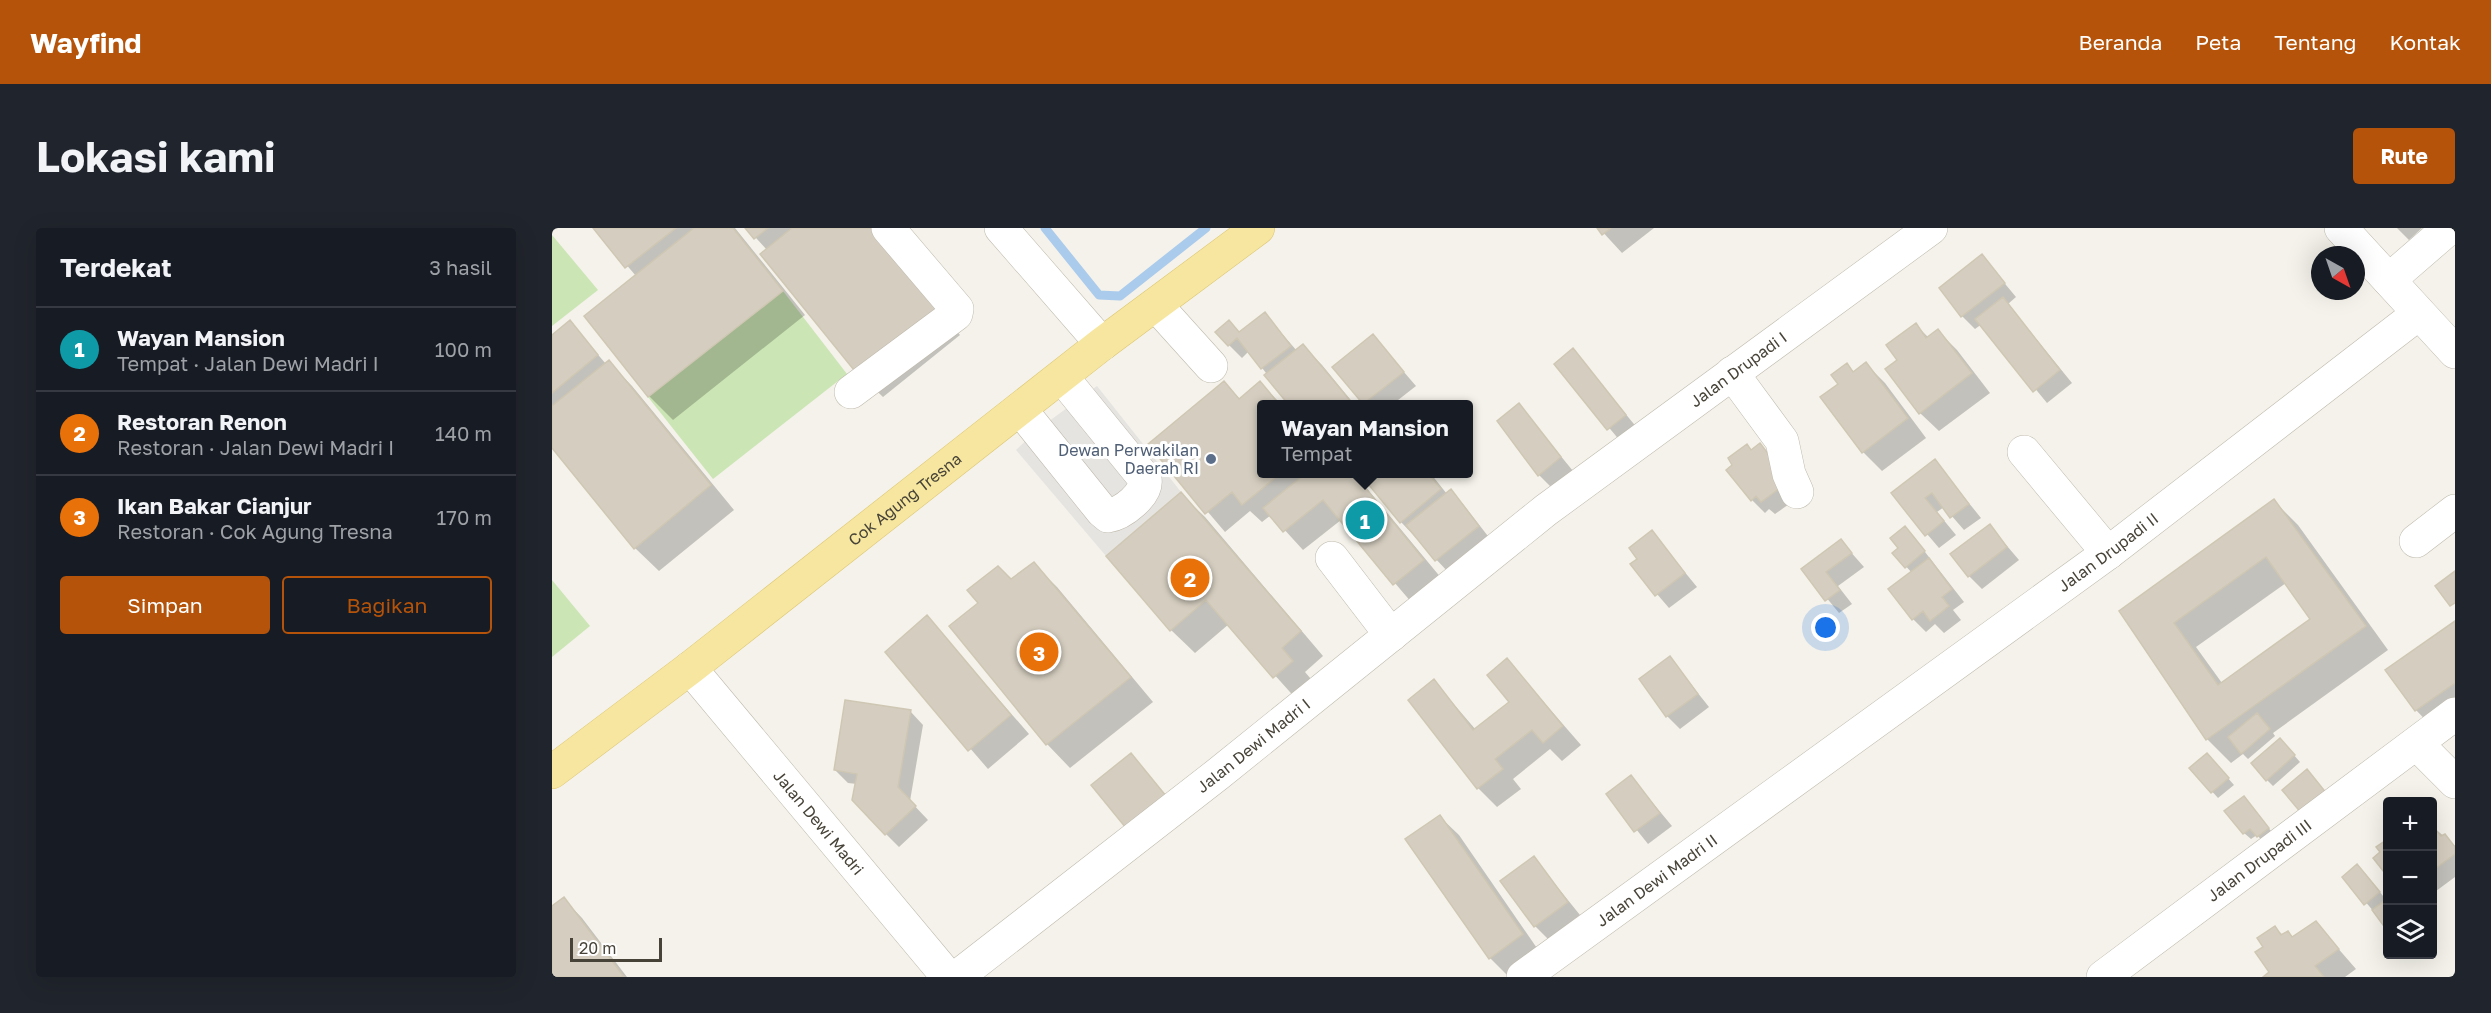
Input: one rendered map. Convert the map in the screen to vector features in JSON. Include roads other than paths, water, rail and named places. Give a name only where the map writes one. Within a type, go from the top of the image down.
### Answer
[{"type":"main road","name":"Cok Agung Tresna","points":[[552,772],[690,668],[1102,344],[1258,228]]},
{"type":"street","points":[[851,392],[956,314],[956,305],[888,228]]},
{"type":"street","points":[[1000,228],[1102,344]]},
{"type":"street","name":"Jalan Drupadi I","points":[[1546,510],[1931,228]]},
{"type":"street","points":[[2341,228],[2455,352]]},
{"type":"street","points":[[2389,280],[2450,228]]},
{"type":"street","points":[[1156,305],[1211,366]]},
{"type":"street","name":"Jalan Drupadi II","points":[[1791,783],[2108,553],[2418,314]]},
{"type":"street","points":[[1732,373],[1782,441],[1789,474],[1797,492]]},
{"type":"street","points":[[1020,409],[1102,511],[1108,516],[1117,515],[1142,492],[1145,479],[1062,377]]},
{"type":"street","points":[[2024,452],[2108,553]]},
{"type":"street","name":"Jalan Dewi Madri I","points":[[957,977],[1546,510]]},
{"type":"street","points":[[2416,541],[2455,511]]},
{"type":"street","points":[[1332,558],[1391,635]]},
{"type":"street","name":"Jalan Dewi Madri","points":[[690,668],[948,977]]},
{"type":"street","name":"Jalan Drupadi III","points":[[2103,977],[2455,714]]},
{"type":"street","points":[[2417,744],[2455,782]]},
{"type":"street","name":"Jalan Dewi Madri II","points":[[1523,977],[1791,783]]},
{"type":"waterway","points":[[1045,228],[1099,295],[1120,296],[1206,228]]},
{"type":"place","name":"Dewan Perwakilan Daerah RI","points":[[1211,459]]},
{"type":"place","name":"Wayan Mansion","points":[[1365,520]]},
{"type":"place","name":"Restoran Renon","points":[[1190,578]]},
{"type":"place","name":"Ikan Bakar Cianjur","points":[[1039,652]]}]
